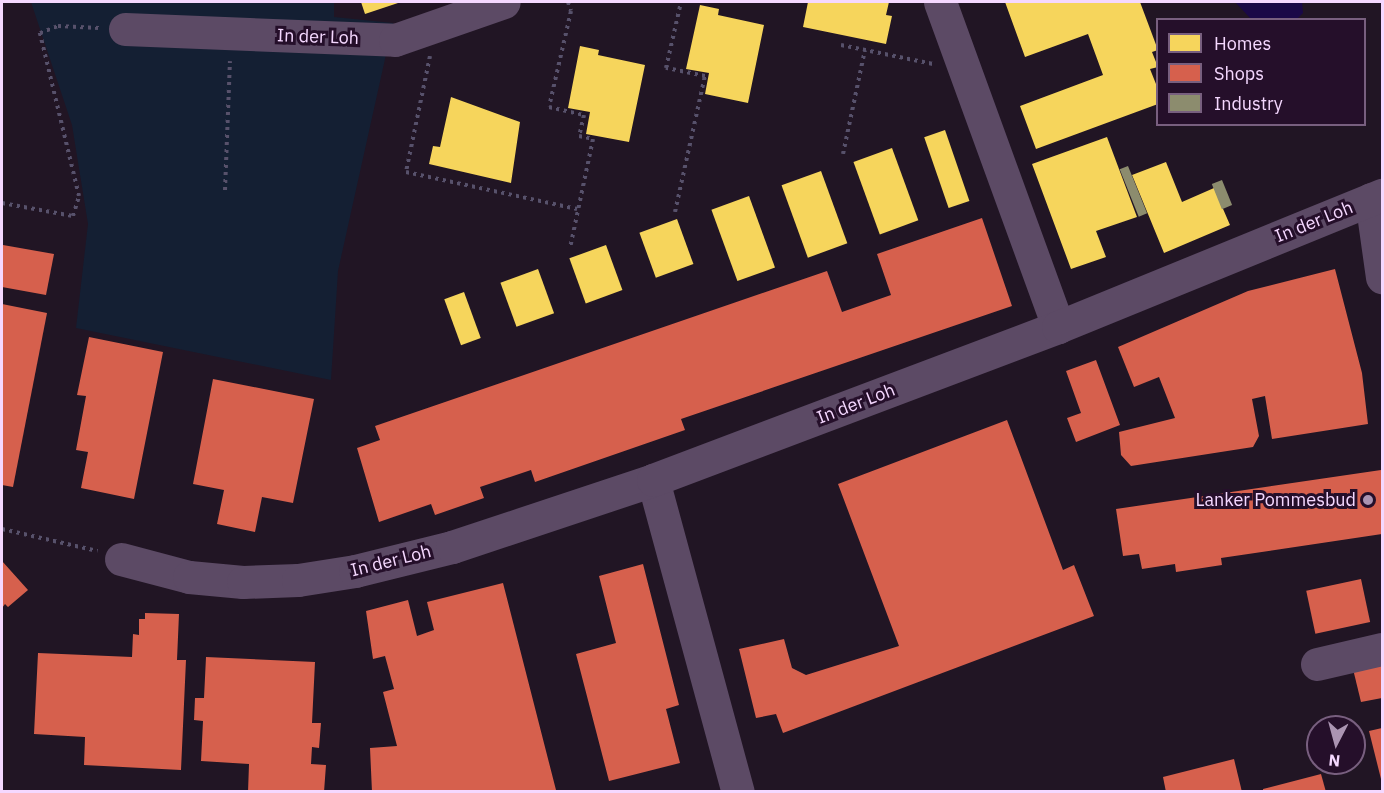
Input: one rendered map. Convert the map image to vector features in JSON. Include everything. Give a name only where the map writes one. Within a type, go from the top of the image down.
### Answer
[{"type":"street","name":"In der Loh","points":[[125,29],[395,40],[504,2]]},
{"type":"street","points":[[940,2],[963,71],[1058,327]]},
{"type":"street","name":"In der Loh","points":[[121,559],[189,577],[243,582],[298,580],[355,571],[452,547],[653,480],[1058,327],[1377,197],[1383,277]]},
{"type":"street","points":[[653,480],[738,792]]},
{"type":"street","points":[[1317,664],[1383,649]]},
{"type":"path","points":[[568,2],[570,11],[549,107],[584,115],[579,136],[593,139],[570,248]]},
{"type":"path","points":[[675,212],[705,76],[666,68],[681,2]]},
{"type":"path","points":[[437,25],[406,172],[577,209]]},
{"type":"path","points":[[2,203],[72,216],[79,196],[40,33],[58,26],[125,29]]},
{"type":"path","points":[[225,189],[231,33]]},
{"type":"path","points":[[841,45],[963,71]]},
{"type":"path","points":[[843,154],[865,50]]},
{"type":"path","points":[[2,529],[121,559]]},
{"type":"shaded area","points":[[31,2],[334,2],[334,17],[393,23],[338,271],[331,380],[76,328],[88,224],[72,125]]},
{"type":"shaded area","points":[[1235,2],[1302,2],[1303,13],[1298,18],[1250,18]]},
{"type":"building: Homes","points":[[361,2],[401,2],[365,14]]},
{"type":"building: Homes","points":[[808,2],[889,2],[886,15],[892,16],[886,44],[803,27]]},
{"type":"building: Homes","points":[[1005,2],[1140,2],[1156,45],[1156,51],[1152,52],[1156,68],[1150,69],[1156,84],[1156,105],[1036,149],[1020,106],[1103,75],[1088,34],[1025,57]]},
{"type":"building: Homes","points":[[700,5],[719,9],[718,15],[764,25],[748,103],[705,94],[709,73],[686,69]]},
{"type":"building: Homes","points":[[580,46],[599,50],[598,55],[645,65],[629,142],[586,134],[590,112],[568,108]]},
{"type":"building: Homes","points":[[451,97],[520,122],[511,183],[429,164],[433,146],[440,147]]},
{"type":"building: Homes","points":[[945,130],[969,201],[949,208],[924,137]]},
{"type":"building: Homes","points":[[1107,137],[1137,217],[1096,231],[1106,257],[1071,269],[1032,164]]},
{"type":"building: Homes","points":[[892,148],[918,220],[880,234],[853,162]]},
{"type":"building: Homes","points":[[1166,162],[1182,202],[1214,188],[1230,225],[1164,253],[1132,175]]},
{"type":"building: Homes","points":[[821,171],[847,243],[808,258],[782,185]]},
{"type":"building: Homes","points":[[749,196],[775,267],[737,281],[711,210]]},
{"type":"building: Homes","points":[[677,219],[693,264],[656,278],[639,233]]},
{"type":"building: Homes","points":[[606,245],[622,290],[586,303],[569,258]]},
{"type":"building: Homes","points":[[538,269],[554,313],[516,327],[500,283]]},
{"type":"building: Homes","points":[[464,292],[481,338],[461,345],[444,299]]},
{"type":"building: Shops","points":[[982,218],[1012,306],[681,419],[685,430],[535,482],[531,470],[480,487],[484,498],[435,515],[431,504],[379,522],[357,448],[380,440],[375,426],[827,271],[842,312],[891,295],[877,254]]},
{"type":"building: Shops","points":[[3,245],[54,254],[46,295],[2,287]]},
{"type":"building: Shops","points":[[1335,269],[1362,373],[1368,424],[1272,439],[1265,396],[1252,399],[1259,436],[1253,447],[1131,466],[1121,455],[1119,432],[1175,418],[1159,377],[1134,387],[1118,347],[1248,291]]},
{"type":"building: Shops","points":[[2,304],[47,313],[13,487],[2,485]]},
{"type":"building: Shops","points":[[89,337],[163,352],[134,499],[81,488],[88,452],[76,450],[86,396],[77,395]]},
{"type":"building: Shops","points":[[1096,360],[1120,425],[1076,442],[1067,418],[1081,413],[1066,371]]},
{"type":"building: Shops","points":[[213,379],[314,399],[293,503],[262,497],[255,532],[217,524],[224,490],[193,484]]},
{"type":"building: Shops","points":[[1007,420],[1063,570],[1074,565],[1094,616],[783,733],[776,714],[756,718],[739,649],[784,639],[792,668],[806,675],[899,646],[838,484]]},
{"type":"building: Shops","points":[[1381,470],[1382,534],[1221,558],[1222,565],[1176,572],[1175,564],[1142,569],[1139,554],[1123,556],[1116,509]]},
{"type":"building: Shops","points":[[2,561],[28,590],[8,607],[5,604],[2,608]]},
{"type":"building: Shops","points":[[643,564],[679,705],[666,709],[680,763],[609,781],[576,654],[616,643],[599,576]]},
{"type":"building: Shops","points":[[1361,579],[1370,622],[1315,634],[1306,591]]},
{"type":"building: Shops","points":[[503,583],[556,790],[372,792],[370,748],[397,746],[383,692],[394,689],[385,656],[373,659],[366,611],[408,600],[417,636],[434,630],[427,602]]},
{"type":"building: Shops","points":[[145,613],[179,614],[177,660],[186,660],[181,770],[84,765],[85,737],[34,734],[38,653],[132,657],[133,634],[139,635],[139,619],[145,619]]},
{"type":"building: Shops","points":[[206,657],[315,662],[312,723],[321,723],[319,748],[312,747],[311,764],[326,765],[324,792],[248,792],[249,764],[201,761],[203,721],[194,720],[195,698],[204,698]]},
{"type":"building: Shops","points":[[1382,663],[1382,698],[1361,702],[1353,669]]},
{"type":"building: Shops","points":[[1382,728],[1382,783],[1369,731]]},
{"type":"building: Shops","points":[[1234,759],[1242,792],[1166,792],[1163,777]]},
{"type":"building: Shops","points":[[1321,775],[1326,792],[1263,792],[1263,789]]},
{"type":"building: Industry","points":[[1128,166],[1147,213],[1139,217],[1120,169]]},
{"type":"building: Industry","points":[[1222,180],[1232,205],[1222,209],[1212,184]]},
{"type":"place","name":"Lanker Pommesbud","points":[[1368,500]]}]
